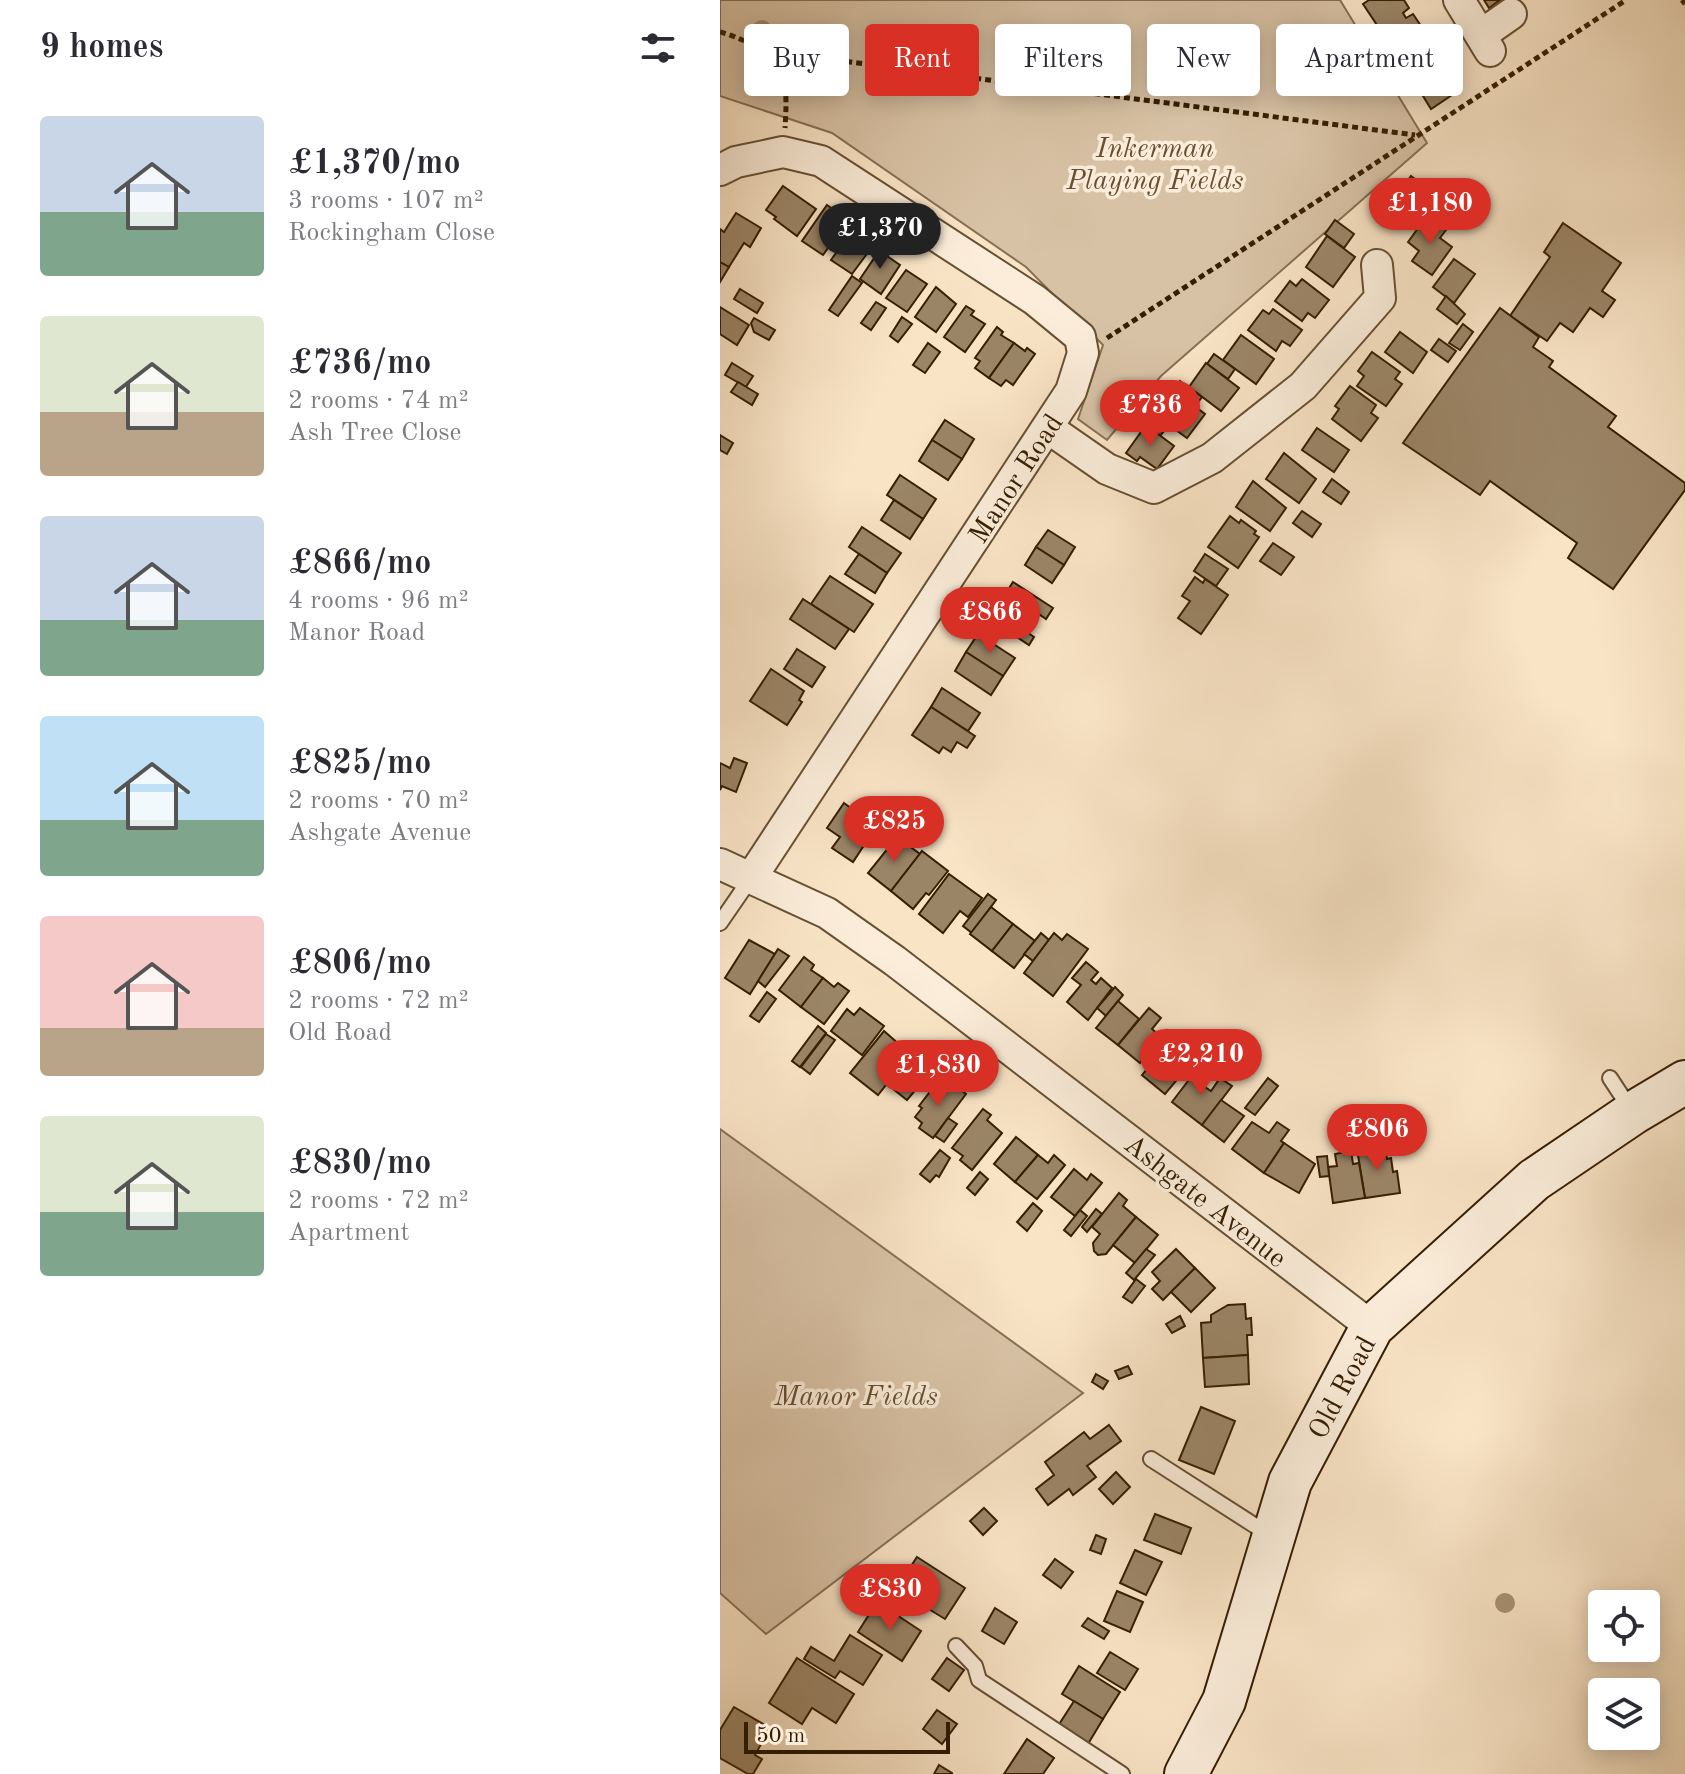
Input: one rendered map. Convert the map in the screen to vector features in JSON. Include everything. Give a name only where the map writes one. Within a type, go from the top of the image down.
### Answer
[{"type":"street","points":[[1459,0],[1486,43],[1511,14]]},
{"type":"street","points":[[720,170],[736,162],[783,152],[821,161],[1012,285],[1080,337],[1083,353]]},
{"type":"street","points":[[1048,428],[1107,469],[1154,488],[1212,458],[1303,386],[1392,301],[1377,265]]},
{"type":"street","name":"Manor Road","points":[[751,878],[1048,428],[1071,391],[1083,353]]},
{"type":"street","name":"Ashgate Avenue","points":[[720,864],[827,913],[895,961],[1372,1327]]},
{"type":"street","name":"Old Road","points":[[1186,1774],[1224,1701],[1290,1482],[1372,1327],[1534,1180],[1685,1082]]},
{"type":"lane","points":[[720,923],[751,878]]},
{"type":"lane","points":[[1610,1078],[1633,1113]]},
{"type":"lane","points":[[1151,1459],[1273,1537]]},
{"type":"lane","points":[[956,1646],[975,1666],[979,1680],[1122,1774]]},
{"type":"path","points":[[1083,353],[1626,0]]},
{"type":"path","points":[[720,32],[744,44]]},
{"type":"path","points":[[849,62],[1415,135]]},
{"type":"path","points":[[783,152],[786,121],[784,96]]},
{"type":"green space","name":"Inkerman Playing Fields","points":[[720,0],[1340,0],[1355,24],[1276,24],[1276,96],[1398,96],[1427,143],[1161,376],[1107,440],[1078,419],[1103,345],[1026,267],[832,133],[720,96]]},
{"type":"green space","name":"Manor Fields","points":[[720,1129],[1083,1393],[766,1634],[720,1593]]},
{"type":"building","points":[[1369,0],[1404,0],[1409,8],[1403,13],[1406,18],[1413,14],[1420,24],[1376,24],[1363,4]]},
{"type":"building","points":[[1484,0],[1500,0],[1489,8]]},
{"type":"building","points":[[1423,96],[1450,96],[1431,109]]},
{"type":"building","points":[[1411,176],[1435,194],[1410,227],[1387,210]]},
{"type":"building","points":[[783,186],[816,209],[797,236],[766,210]]},
{"type":"building","points":[[827,205],[848,220],[823,255],[802,241]]},
{"type":"building","points":[[736,213],[761,228],[750,247],[744,243],[729,267],[720,262],[720,229],[724,232]]},
{"type":"building","points":[[1427,216],[1446,230],[1440,238],[1452,247],[1432,275],[1412,261],[1419,251],[1408,242]]},
{"type":"building","points":[[1335,220],[1354,234],[1344,248],[1325,234]]},
{"type":"building","points":[[1563,223],[1621,263],[1602,291],[1615,300],[1603,317],[1590,308],[1573,332],[1560,323],[1547,341],[1510,316],[1550,257],[1544,252]]},
{"type":"building","points":[[851,232],[872,247],[852,274],[831,260]]},
{"type":"building","points":[[1327,236],[1355,257],[1333,287],[1306,267]]},
{"type":"building","points":[[883,245],[891,251],[887,256],[900,265],[881,294],[860,279]]},
{"type":"building","points":[[1454,259],[1475,274],[1454,303],[1433,287]]},
{"type":"building","points":[[720,262],[729,267],[720,282]]},
{"type":"building","points":[[906,270],[927,284],[907,312],[886,298]]},
{"type":"building","points":[[852,276],[862,283],[838,316],[829,310]]},
{"type":"building","points":[[1302,279],[1329,300],[1315,318],[1308,313],[1302,321],[1275,301],[1290,281],[1296,286]]},
{"type":"building","points":[[936,287],[956,304],[936,332],[915,317]]},
{"type":"building","points":[[740,289],[763,303],[757,313],[734,299]]},
{"type":"building","points":[[1446,296],[1465,314],[1457,324],[1437,309]]},
{"type":"building","points":[[876,302],[886,308],[871,330],[861,323]]},
{"type":"building","points":[[966,306],[974,311],[971,315],[985,324],[965,352],[944,337]]},
{"type":"building","points":[[720,307],[749,325],[737,345],[720,334]]},
{"type":"building","points":[[1500,308],[1539,337],[1533,347],[1553,361],[1549,367],[1616,416],[1608,427],[1685,483],[1685,490],[1613,589],[1568,558],[1577,543],[1490,481],[1480,495],[1403,443]]},
{"type":"building","points":[[1273,309],[1302,330],[1290,346],[1282,341],[1276,351],[1248,330],[1263,310],[1269,314]]},
{"type":"building","points":[[902,317],[912,324],[898,342],[890,336]]},
{"type":"building","points":[[754,318],[775,330],[769,340],[754,332],[751,323]]},
{"type":"building","points":[[1463,324],[1473,332],[1460,350],[1449,343]]},
{"type":"building","points":[[997,327],[1003,332],[1001,335],[1014,343],[989,378],[975,368],[980,361],[975,358]]},
{"type":"building","points":[[1400,332],[1427,352],[1413,373],[1385,352]]},
{"type":"building","points":[[1241,335],[1274,359],[1256,384],[1223,360]]},
{"type":"building","points":[[1439,339],[1456,351],[1448,362],[1431,350]]},
{"type":"building","points":[[928,343],[940,352],[925,373],[913,365]]},
{"type":"building","points":[[1014,343],[1035,354],[1013,385],[1006,380],[1001,386],[989,378]]},
{"type":"building","points":[[1372,352],[1400,372],[1395,379],[1402,384],[1386,406],[1357,386],[1364,376],[1358,371]]},
{"type":"building","points":[[1214,354],[1235,369],[1228,379],[1207,364]]},
{"type":"building","points":[[732,363],[753,376],[746,387],[725,375]]},
{"type":"building","points":[[1206,363],[1239,388],[1221,411],[1189,387]]},
{"type":"building","points":[[1180,381],[1202,397],[1195,406],[1173,390]]},
{"type":"building","points":[[738,382],[758,394],[752,405],[731,392]]},
{"type":"building","points":[[1350,386],[1376,405],[1371,413],[1378,418],[1361,441],[1332,419],[1339,409],[1335,406]]},
{"type":"building","points":[[1171,389],[1205,414],[1187,438],[1153,413]]},
{"type":"building","points":[[1150,411],[1169,425],[1160,436],[1142,422]]},
{"type":"building","points":[[945,420],[974,439],[962,459],[932,440]]},
{"type":"building","points":[[1146,425],[1174,446],[1157,469],[1140,457],[1137,461],[1126,453]]},
{"type":"building","points":[[1317,428],[1349,450],[1334,472],[1302,450]]},
{"type":"building","points":[[720,435],[733,443],[727,454],[720,450]]},
{"type":"building","points":[[932,440],[962,459],[948,480],[919,461]]},
{"type":"building","points":[[1284,453],[1316,479],[1299,503],[1266,479]]},
{"type":"building","points":[[900,475],[936,499],[923,519],[887,495]]},
{"type":"building","points":[[1332,479],[1349,492],[1341,504],[1323,492]]},
{"type":"building","points":[[1253,481],[1286,508],[1270,531],[1236,507]]},
{"type":"building","points":[[894,500],[923,519],[910,539],[881,520]]},
{"type":"building","points":[[1302,511],[1321,524],[1312,537],[1293,523]]},
{"type":"building","points":[[1230,516],[1239,523],[1241,520],[1259,537],[1238,568],[1208,547]]},
{"type":"building","points":[[862,527],[901,553],[887,573],[849,547]]},
{"type":"building","points":[[1048,530],[1075,547],[1064,565],[1036,547]]},
{"type":"building","points":[[1273,543],[1294,557],[1281,575],[1260,561]]},
{"type":"building","points":[[1036,547],[1064,565],[1052,583],[1025,565]]},
{"type":"building","points":[[859,554],[887,573],[875,593],[845,574]]},
{"type":"building","points":[[1205,554],[1228,569],[1216,586],[1194,571]]},
{"type":"building","points":[[830,576],[873,604],[854,632],[811,604]]},
{"type":"building","points":[[1195,577],[1203,583],[1205,579],[1228,595],[1201,634],[1178,618],[1190,601],[1182,596]]},
{"type":"building","points":[[1013,582],[1053,608],[1046,619],[1033,610],[1027,618],[1001,601]]},
{"type":"building","points":[[803,599],[849,629],[835,649],[790,619]]},
{"type":"building","points":[[1001,601],[1027,618],[1021,628],[1034,637],[1029,645],[989,619]]},
{"type":"building","points":[[978,634],[1015,658],[1003,676],[966,652]]},
{"type":"building","points":[[797,649],[825,667],[812,687],[784,669]]},
{"type":"building","points":[[966,652],[1003,676],[991,695],[955,671]]},
{"type":"building","points":[[771,669],[804,691],[799,700],[802,702],[787,725],[750,701]]},
{"type":"building","points":[[942,688],[980,713],[968,731],[931,707]]},
{"type":"building","points":[[931,707],[975,736],[967,748],[957,742],[951,752],[943,747],[939,753],[912,735]]},
{"type":"building","points":[[734,758],[747,763],[736,792],[722,786],[720,790],[720,763],[730,768]]},
{"type":"building","points":[[844,803],[856,812],[864,805],[880,817],[853,862],[832,848],[840,837],[827,828]]},
{"type":"building","points":[[897,837],[920,854],[891,891],[868,873]]},
{"type":"building","points":[[922,851],[948,871],[913,909],[891,891]]},
{"type":"building","points":[[949,874],[982,898],[968,917],[960,911],[943,933],[919,914]]},
{"type":"building","points":[[988,894],[996,900],[972,933],[963,926]]},
{"type":"building","points":[[991,907],[1013,924],[992,951],[970,934]]},
{"type":"building","points":[[1013,924],[1035,941],[1014,968],[992,951]]},
{"type":"building","points":[[1041,933],[1049,940],[1033,961],[1024,954]]},
{"type":"building","points":[[1054,933],[1062,940],[1067,934],[1088,949],[1053,996],[1024,973]]},
{"type":"building","points":[[749,940],[775,954],[750,994],[725,978]]},
{"type":"building","points":[[778,949],[789,956],[765,987],[758,981]]},
{"type":"building","points":[[804,957],[814,965],[811,970],[823,978],[801,1007],[779,990]]},
{"type":"building","points":[[1086,962],[1098,972],[1091,980],[1096,984],[1101,978],[1112,988],[1088,1020],[1067,1002],[1081,985],[1072,978]]},
{"type":"building","points":[[823,978],[834,987],[838,983],[849,991],[824,1024],[801,1007]]},
{"type":"building","points":[[1115,987],[1123,995],[1106,1016],[1097,1008]]},
{"type":"building","points":[[767,992],[776,999],[759,1022],[750,1016]]},
{"type":"building","points":[[1118,1001],[1139,1019],[1118,1045],[1096,1028]]},
{"type":"building","points":[[860,1008],[884,1026],[862,1055],[831,1031],[847,1009],[854,1015]]},
{"type":"building","points":[[1149,1008],[1161,1018],[1152,1029],[1161,1037],[1140,1063],[1118,1045]]},
{"type":"building","points":[[818,1026],[826,1033],[800,1067],[792,1061]]},
{"type":"building","points":[[1167,1030],[1174,1036],[1149,1066],[1142,1060]]},
{"type":"building","points":[[884,1031],[908,1057],[878,1095],[850,1073]]},
{"type":"building","points":[[826,1034],[835,1040],[810,1074],[801,1067]]},
{"type":"building","points":[[1173,1038],[1196,1057],[1165,1094],[1142,1075]]},
{"type":"building","points":[[908,1057],[929,1074],[907,1100],[887,1084]]},
{"type":"building","points":[[1198,1068],[1206,1074],[1199,1083],[1211,1091],[1220,1078],[1232,1086],[1202,1125],[1172,1102]]},
{"type":"building","points":[[1268,1078],[1278,1086],[1255,1115],[1245,1108]]},
{"type":"building","points":[[939,1080],[952,1090],[956,1086],[966,1094],[933,1138],[919,1128],[922,1123],[915,1117],[922,1108],[919,1106]]},
{"type":"building","points":[[1221,1100],[1244,1116],[1224,1142],[1202,1125]]},
{"type":"building","points":[[983,1109],[991,1115],[987,1120],[1002,1133],[972,1170],[960,1160],[963,1156],[952,1148]]},
{"type":"building","points":[[948,1118],[957,1124],[944,1142],[935,1136]]},
{"type":"building","points":[[1252,1122],[1269,1133],[1277,1122],[1289,1130],[1264,1173],[1232,1149]]},
{"type":"building","points":[[1016,1137],[1038,1155],[1015,1182],[994,1164]]},
{"type":"building","points":[[1284,1143],[1315,1164],[1299,1193],[1264,1173]]},
{"type":"building","points":[[1385,1145],[1393,1172],[1397,1171],[1400,1193],[1365,1198],[1357,1149]]},
{"type":"building","points":[[940,1150],[950,1158],[939,1177],[936,1175],[930,1182],[920,1174]]},
{"type":"building","points":[[1351,1151],[1353,1164],[1359,1163],[1365,1198],[1333,1203],[1328,1167],[1337,1166],[1335,1154]]},
{"type":"building","points":[[1038,1155],[1048,1163],[1054,1155],[1065,1165],[1037,1199],[1015,1182]]},
{"type":"building","points":[[1327,1156],[1329,1176],[1320,1177],[1317,1157]]},
{"type":"building","points":[[1074,1169],[1087,1180],[1091,1174],[1102,1183],[1075,1216],[1051,1197]]},
{"type":"building","points":[[980,1172],[988,1179],[975,1195],[967,1188]]},
{"type":"building","points":[[1119,1193],[1127,1200],[1123,1206],[1136,1217],[1106,1254],[1098,1255],[1093,1243],[1100,1234],[1092,1227]]},
{"type":"building","points":[[1033,1203],[1042,1211],[1027,1231],[1017,1222]]},
{"type":"building","points":[[1096,1209],[1102,1214],[1087,1232],[1082,1227]]},
{"type":"building","points":[[1080,1210],[1087,1216],[1071,1236],[1064,1230]]},
{"type":"building","points":[[1136,1217],[1158,1235],[1135,1263],[1113,1245]]},
{"type":"building","points":[[1146,1249],[1155,1255],[1134,1280],[1126,1273]]},
{"type":"building","points":[[1176,1249],[1195,1268],[1163,1300],[1152,1289],[1160,1281],[1152,1272]]},
{"type":"building","points":[[1195,1268],[1215,1288],[1191,1312],[1171,1292]]},
{"type":"building","points":[[1136,1279],[1145,1286],[1132,1303],[1123,1297]]},
{"type":"building","points":[[1245,1304],[1246,1319],[1251,1318],[1252,1335],[1247,1335],[1248,1355],[1203,1358],[1201,1323],[1211,1322],[1211,1315],[1228,1305]]},
{"type":"building","points":[[1180,1316],[1185,1326],[1172,1333],[1166,1324]]},
{"type":"building","points":[[1248,1355],[1249,1384],[1205,1387],[1203,1358]]},
{"type":"building","points":[[1128,1366],[1132,1374],[1119,1379],[1115,1371]]},
{"type":"building","points":[[1096,1374],[1108,1381],[1103,1389],[1092,1382]]},
{"type":"building","points":[[1201,1407],[1235,1421],[1214,1474],[1179,1460]]},
{"type":"building","points":[[1109,1425],[1121,1441],[1087,1466],[1096,1477],[1073,1495],[1069,1489],[1048,1505],[1036,1489],[1054,1475],[1045,1462],[1084,1432],[1090,1439]]},
{"type":"building","points":[[1116,1472],[1130,1487],[1113,1504],[1099,1489]]},
{"type":"building","points":[[984,1508],[997,1521],[983,1535],[970,1521]]},
{"type":"building","points":[[1155,1514],[1191,1528],[1181,1554],[1144,1540]]},
{"type":"building","points":[[1096,1535],[1106,1539],[1101,1554],[1090,1550]]},
{"type":"building","points":[[1135,1550],[1162,1562],[1146,1595],[1120,1583]]},
{"type":"building","points":[[917,1557],[965,1588],[945,1619],[909,1597],[919,1582],[906,1574]]},
{"type":"building","points":[[1055,1559],[1073,1572],[1061,1588],[1043,1575]]},
{"type":"building","points":[[1117,1591],[1143,1602],[1130,1632],[1104,1621]]},
{"type":"building","points":[[877,1602],[921,1631],[902,1661],[858,1632]]},
{"type":"building","points":[[995,1608],[1017,1622],[1004,1644],[982,1631]]},
{"type":"building","points":[[1088,1618],[1109,1631],[1104,1639],[1082,1626]]},
{"type":"building","points":[[850,1635],[882,1655],[863,1685],[840,1671],[835,1678],[804,1659],[811,1647],[834,1661]]},
{"type":"building","points":[[1110,1652],[1138,1669],[1125,1690],[1097,1673]]},
{"type":"building","points":[[797,1658],[854,1694],[836,1723],[812,1708],[802,1724],[769,1703]]},
{"type":"building","points":[[947,1658],[964,1670],[949,1691],[932,1679]]},
{"type":"building","points":[[1079,1666],[1120,1692],[1103,1719],[1062,1694]]},
{"type":"building","points":[[1074,1701],[1103,1719],[1088,1744],[1058,1726]]},
{"type":"building","points":[[734,1707],[770,1728],[755,1755],[762,1759],[753,1774],[720,1758],[720,1730]]},
{"type":"building","points":[[937,1710],[957,1724],[942,1744],[923,1729]]},
{"type":"building","points":[[1027,1739],[1054,1758],[1043,1774],[1004,1774]]},
{"type":"building","points":[[939,1765],[952,1773],[952,1774],[934,1774]]}]
